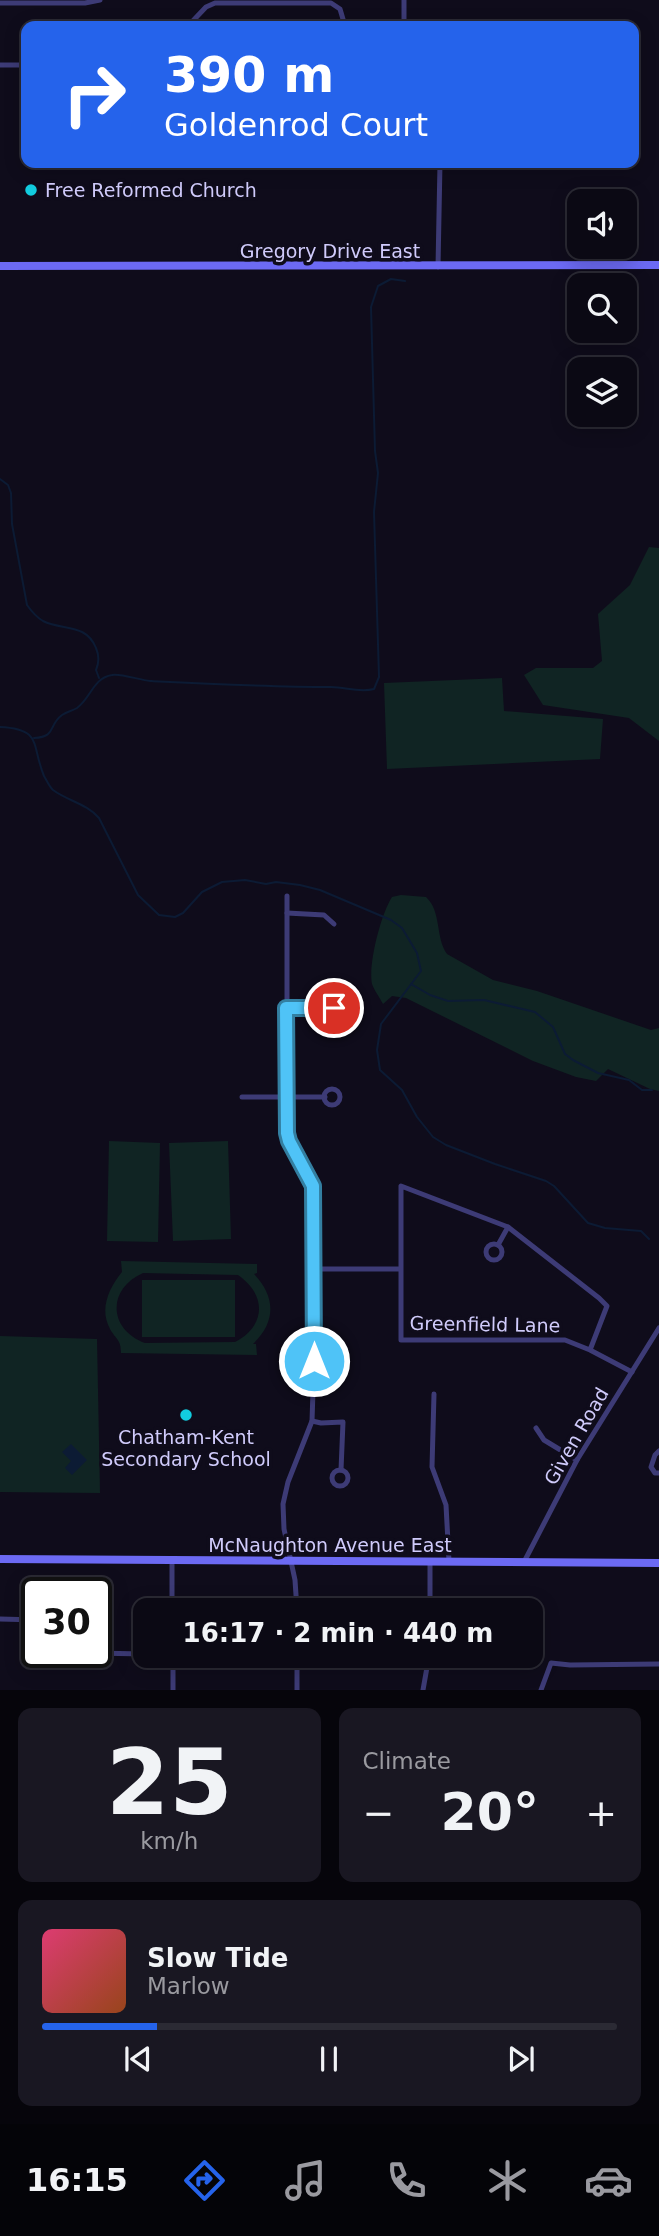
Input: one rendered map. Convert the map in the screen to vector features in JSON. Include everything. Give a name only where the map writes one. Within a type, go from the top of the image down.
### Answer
[{"type":"main road","name":"Gregory Drive East","points":[[0,266],[659,265]]},
{"type":"main road","name":"McNaughton Avenue East","points":[[0,1559],[659,1563]]},
{"type":"street","points":[[0,3],[85,3],[100,0]]},
{"type":"street","points":[[404,0],[404,21]]},
{"type":"street","points":[[193,21],[206,7],[215,3],[331,3],[340,9],[344,21]]},
{"type":"street","points":[[0,65],[21,65]]},
{"type":"street","points":[[438,267],[440,168]]},
{"type":"street","points":[[287,896],[287,1133],[313,1186],[312,1421],[288,1482],[283,1504],[284,1529],[296,1598]]},
{"type":"street","points":[[287,913],[324,915],[334,924]]},
{"type":"street","points":[[286,1008],[334,1008]]},
{"type":"street","points":[[242,1097],[325,1097]]},
{"type":"street","name":"Greenfield Lane","points":[[590,1350],[607,1306],[600,1298],[508,1227],[401,1185],[401,1340],[565,1340],[632,1372]]},
{"type":"street","points":[[498,1245],[508,1227]]},
{"type":"street","points":[[313,1269],[400,1269]]},
{"type":"street","name":"Given Road","points":[[524,1562],[577,1460],[659,1328]]},
{"type":"street","points":[[433,1394],[432,1467],[446,1505],[449,1561]]},
{"type":"street","points":[[312,1421],[343,1422],[341,1470]]},
{"type":"street","points":[[536,1429],[544,1440],[577,1460]]},
{"type":"street","points":[[659,1451],[654,1455],[651,1467],[654,1473],[659,1473]]},
{"type":"street","points":[[172,1560],[172,1598]]},
{"type":"street","points":[[429,1562],[430,1598]]},
{"type":"street","points":[[0,1619],[21,1620]]},
{"type":"street","points":[[112,1653],[133,1654]]},
{"type":"street","points":[[541,1690],[551,1663],[659,1664]]},
{"type":"street","points":[[173,1668],[173,1690]]},
{"type":"street","points":[[297,1668],[297,1690]]},
{"type":"street","points":[[423,1690],[427,1668]]},
{"type":"green space","points":[[649,547],[659,548],[659,741],[629,718],[543,705],[524,675],[536,668],[593,668],[602,661],[598,614],[630,585]]},
{"type":"green space","points":[[502,678],[504,711],[603,719],[600,759],[387,769],[384,683]]},
{"type":"green space","points":[[392,897],[426,897],[437,917],[441,940],[447,954],[493,980],[537,991],[651,1030],[659,1028],[659,1091],[608,1069],[596,1081],[576,1077],[533,1061],[406,998],[392,996],[383,1004],[372,984],[374,952],[388,905]]},
{"type":"green space","points":[[109,1141],[160,1143],[158,1242],[107,1241]]},
{"type":"green space","points":[[228,1141],[231,1239],[173,1241],[169,1143]]},
{"type":"green space","points":[[121,1261],[257,1264],[257,1273],[254,1274],[266,1291],[270,1309],[266,1326],[253,1344],[256,1344],[257,1355],[121,1353],[119,1342],[110,1329],[105,1314],[107,1299],[122,1272]],"holes":[[[143,1273],[238,1275],[254,1292],[259,1310],[253,1328],[235,1342],[145,1343],[133,1337],[119,1319],[118,1298],[131,1280]]]},
{"type":"green space","points":[[142,1280],[235,1280],[235,1337],[142,1337]]},
{"type":"green space","points":[[0,1336],[97,1339],[100,1493],[0,1492]]},
{"type":"water","points":[[71,1444],[87,1460],[72,1475],[65,1468],[71,1461],[62,1452]]},
{"type":"waterway","points":[[34,738],[49,733],[58,719],[82,704],[100,680],[112,675],[150,681],[374,689],[379,677],[374,512],[378,473],[371,307],[378,286],[391,279],[405,281]]},
{"type":"waterway","points":[[0,479],[8,485],[11,493],[12,524],[27,605],[43,621],[80,631],[92,640],[98,653],[96,670],[99,678]]},
{"type":"waterway","points":[[0,727],[14,728],[29,735],[50,787],[89,809],[99,818],[138,895],[159,915],[175,917],[183,913],[202,892],[222,882],[245,880],[300,885],[320,890],[391,920],[402,928],[417,953],[421,971],[381,1024],[377,1050],[380,1070],[402,1090],[417,1117],[433,1137],[446,1145],[546,1181],[554,1186],[588,1223],[605,1228],[641,1231],[649,1239]]},
{"type":"waterway","points":[[411,984],[448,1001],[484,1000],[535,1012],[553,1027],[565,1054],[573,1060],[598,1073],[629,1080],[642,1090],[652,1090]]},
{"type":"place","name":"Free Reformed Church","points":[[31,190]]},
{"type":"place","name":"Chatham-Kent Secondary School","points":[[186,1415]]},
{"type":"route","points":[[314,1361],[313,1186],[287,1133],[286,1008],[334,1008]]}]
